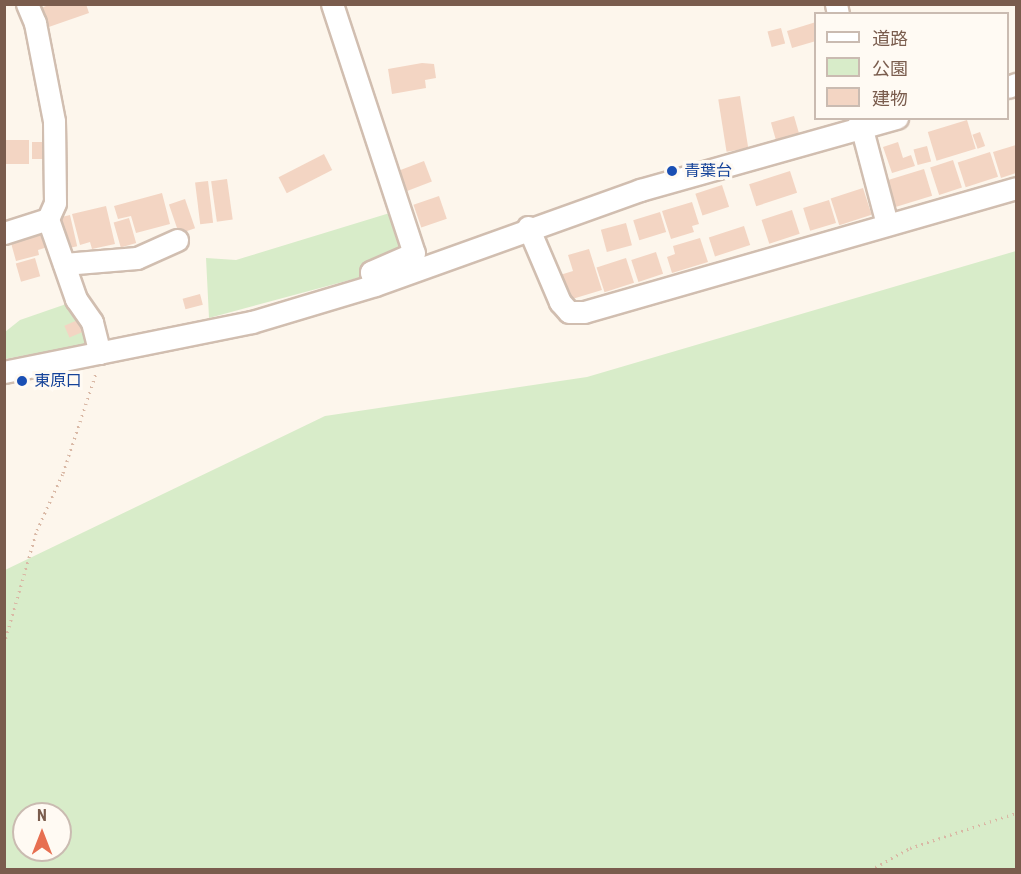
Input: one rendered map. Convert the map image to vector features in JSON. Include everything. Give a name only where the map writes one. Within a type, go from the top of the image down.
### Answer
[{"type":"street","points":[[27,4],[34,23],[54,121],[55,203],[48,219],[76,299],[92,322],[100,353]]},
{"type":"street","points":[[332,4],[414,253],[371,272],[375,285]]},
{"type":"street","points":[[4,372],[252,322],[375,285],[528,227],[640,190],[860,124],[885,120]]},
{"type":"street","points":[[860,124],[887,224]]},
{"type":"street","points":[[528,227],[560,302],[568,312],[584,312],[1017,188]]},
{"type":"street","points":[[4,233],[48,219]]},
{"type":"street","points":[[64,264],[137,258],[177,240]]},
{"type":"path","points":[[4,644],[37,530],[63,473],[100,353]]},
{"type":"path","points":[[870,870],[910,848],[1017,813]]},
{"type":"green space","points":[[393,212],[407,250],[360,270],[361,277],[209,318],[206,258],[236,260]]},
{"type":"green space","points":[[1016,251],[1016,869],[5,869],[5,570],[325,416],[587,377]]},
{"type":"green space","points":[[72,302],[93,343],[5,359],[5,332],[20,320]]},
{"type":"building","points":[[51,4],[86,4],[89,13],[43,29],[36,10]]},
{"type":"building","points":[[814,23],[814,42],[792,48],[787,31]]},
{"type":"building","points":[[781,28],[785,43],[772,47],[767,32]]},
{"type":"building","points":[[422,63],[434,64],[436,78],[425,80],[426,88],[392,94],[388,69]]},
{"type":"building","points":[[740,96],[748,148],[727,152],[718,99]]},
{"type":"building","points":[[794,116],[799,133],[776,140],[771,123]]},
{"type":"building","points":[[967,120],[976,149],[937,161],[928,132]]},
{"type":"building","points":[[980,132],[985,146],[978,149],[972,135]]},
{"type":"building","points":[[4,140],[29,140],[29,164],[4,164]]},
{"type":"building","points":[[32,142],[45,142],[45,159],[32,159]]},
{"type":"building","points":[[898,142],[903,158],[911,155],[915,166],[892,173],[883,147]]},
{"type":"building","points":[[1016,145],[1016,173],[1001,178],[993,152]]},
{"type":"building","points":[[927,146],[931,161],[918,165],[913,150]]},
{"type":"building","points":[[990,152],[998,177],[966,187],[958,163]]},
{"type":"building","points":[[324,154],[332,170],[287,193],[279,177]]},
{"type":"building","points":[[953,160],[962,188],[939,195],[930,167]]},
{"type":"building","points":[[424,161],[432,182],[404,192],[396,172]]},
{"type":"building","points":[[924,169],[932,196],[894,207],[886,181]]},
{"type":"building","points":[[790,171],[797,193],[756,206],[749,184]]},
{"type":"building","points":[[227,179],[233,220],[217,222],[211,181]]},
{"type":"building","points":[[208,181],[213,223],[200,224],[195,183]]},
{"type":"building","points":[[722,185],[729,207],[702,216],[695,194]]},
{"type":"building","points":[[863,188],[872,215],[839,225],[831,199]]},
{"type":"building","points":[[162,193],[170,224],[136,233],[131,216],[118,219],[114,206]]},
{"type":"building","points":[[439,196],[447,219],[421,227],[413,205]]},
{"type":"building","points":[[185,199],[195,228],[179,234],[169,205]]},
{"type":"building","points":[[829,200],[836,223],[810,231],[803,208]]},
{"type":"building","points":[[692,202],[699,224],[692,226],[694,232],[671,239],[662,211]]},
{"type":"building","points":[[106,206],[115,244],[92,249],[90,242],[80,245],[72,214]]},
{"type":"building","points":[[792,210],[800,234],[769,244],[762,220]]},
{"type":"building","points":[[660,212],[666,232],[639,240],[633,220]]},
{"type":"building","points":[[70,215],[77,246],[64,249],[56,218]]},
{"type":"building","points":[[129,218],[136,243],[121,247],[114,222]]},
{"type":"building","points":[[626,223],[632,245],[607,252],[601,230]]},
{"type":"building","points":[[744,226],[750,245],[715,256],[709,237]]},
{"type":"building","points":[[47,233],[51,246],[38,250],[39,255],[16,261],[11,243]]},
{"type":"building","points":[[700,238],[708,262],[672,273],[667,257],[675,254],[673,246]]},
{"type":"building","points":[[589,249],[602,290],[569,300],[560,275],[573,271],[568,255]]},
{"type":"building","points":[[656,252],[663,274],[638,282],[631,260]]},
{"type":"building","points":[[35,258],[40,276],[21,282],[16,264]]},
{"type":"building","points":[[626,258],[634,283],[605,292],[597,268]]},
{"type":"building","points":[[200,294],[203,305],[185,309],[183,299]]},
{"type":"building","points":[[80,319],[85,331],[69,338],[64,326]]},
{"type":"place","name":"青葉台","points":[[672,171]]},
{"type":"place","name":"東原口","points":[[22,381]]}]
